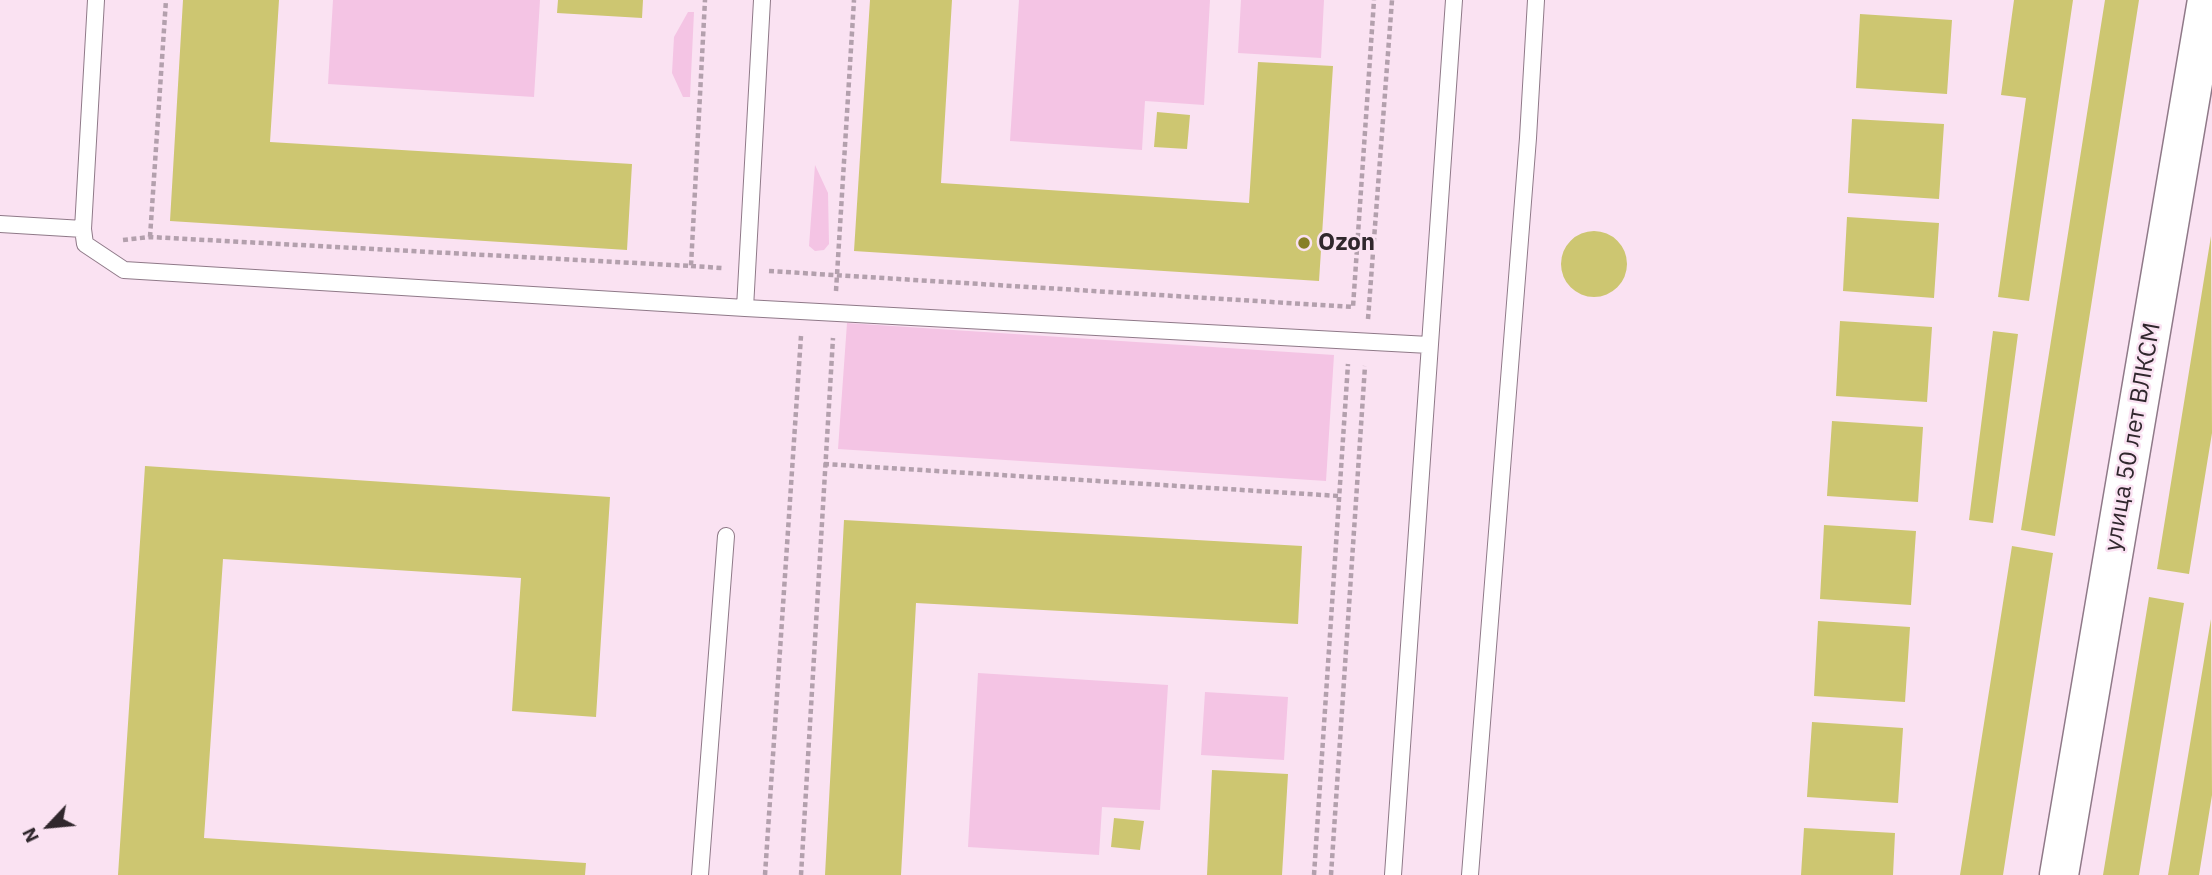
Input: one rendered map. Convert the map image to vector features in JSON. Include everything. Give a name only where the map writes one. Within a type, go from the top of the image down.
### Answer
[{"type":"street","name":"улица 50 лет ВЛКСМ","points":[[2059,875],[2207,0]]},
{"type":"lane","points":[[84,237],[96,0]]},
{"type":"lane","points":[[745,308],[762,0]]},
{"type":"lane","points":[[1393,875],[1454,0]]},
{"type":"lane","points":[[1470,875],[1528,138],[1536,0]]},
{"type":"lane","points":[[0,223],[84,237],[124,270],[745,308],[1429,345]]},
{"type":"lane","points":[[700,875],[726,536]]},
{"type":"path","points":[[150,237],[166,0]]},
{"type":"path","points":[[691,266],[705,0]]},
{"type":"path","points":[[801,875],[854,0]]},
{"type":"path","points":[[1331,875],[1358,340],[1353,307],[1374,0]]},
{"type":"path","points":[[1314,875],[1339,496],[1358,340],[1392,0]]},
{"type":"path","points":[[84,237],[150,237],[747,269],[1353,307]]},
{"type":"path","points":[[765,875],[802,311]]},
{"type":"path","points":[[824,464],[1339,496]]},
{"type":"shaded area","points":[[333,0],[540,0],[534,97],[328,84]]},
{"type":"shaded area","points":[[1019,0],[1210,0],[1204,105],[1145,101],[1142,150],[1010,141]]},
{"type":"shaded area","points":[[1241,0],[1324,0],[1321,58],[1238,53]]},
{"type":"shaded area","points":[[688,12],[694,12],[690,97],[683,97],[672,73],[674,37]]},
{"type":"shaded area","points":[[815,165],[828,193],[829,244],[824,250],[815,251],[809,246]]},
{"type":"shaded area","points":[[847,323],[1334,355],[1326,481],[838,449]]},
{"type":"shaded area","points":[[978,673],[1168,685],[1160,810],[1102,807],[1099,855],[968,847]]},
{"type":"shaded area","points":[[1205,692],[1288,697],[1284,760],[1201,755]]},
{"type":"building","points":[[183,0],[279,0],[270,142],[632,164],[627,250],[170,221]]},
{"type":"building","points":[[558,0],[643,0],[642,18],[557,13]]},
{"type":"building","points":[[870,0],[952,0],[941,183],[1249,203],[1258,62],[1333,66],[1319,281],[854,251]]},
{"type":"building","points":[[2014,0],[2073,0],[2029,301],[1998,297],[2026,98],[2001,95]]},
{"type":"building","points":[[2105,0],[2139,0],[2055,536],[2021,530]]},
{"type":"building","points":[[1860,14],[1952,20],[1947,94],[1856,88]]},
{"type":"building","points":[[1157,112],[1190,115],[1187,149],[1154,147]]},
{"type":"building","points":[[1852,119],[1944,124],[1939,199],[1848,193]]},
{"type":"building","points":[[1847,217],[1939,223],[1934,298],[1843,291]]},
{"type":"building","points":[[1587,231],[1601,231],[1613,236],[1622,245],[1627,264],[1625,277],[1618,288],[1601,297],[1587,297],[1575,292],[1566,283],[1561,271],[1561,257],[1566,245],[1575,236]]},
{"type":"building","points":[[2211,236],[2212,433],[2189,574],[2157,569]]},
{"type":"building","points":[[1840,321],[1932,327],[1927,402],[1836,396]]},
{"type":"building","points":[[1993,331],[2018,334],[1993,523],[1969,520]]},
{"type":"building","points":[[1832,421],[1923,427],[1918,502],[1827,496]]},
{"type":"building","points":[[145,466],[610,497],[596,717],[512,711],[521,578],[223,559],[204,838],[586,863],[585,875],[118,875]]},
{"type":"building","points":[[844,520],[1302,546],[1298,624],[916,603],[901,875],[825,875]]},
{"type":"building","points":[[1824,525],[1916,531],[1911,605],[1820,599]]},
{"type":"building","points":[[2012,546],[2053,553],[2003,875],[1960,875]]},
{"type":"building","points":[[2149,597],[2184,603],[2139,875],[2103,875]]},
{"type":"building","points":[[2211,619],[2212,795],[2199,875],[2168,875]]},
{"type":"building","points":[[1818,621],[1910,627],[1905,702],[1814,696]]},
{"type":"building","points":[[1812,722],[1903,728],[1898,803],[1807,797]]},
{"type":"building","points":[[1212,770],[1288,774],[1282,875],[1207,875]]},
{"type":"building","points":[[1114,818],[1144,821],[1140,850],[1111,847]]},
{"type":"building","points":[[1804,828],[1895,833],[1893,875],[1801,875]]},
{"type":"place","name":"Ozon","points":[[1304,243]]}]
